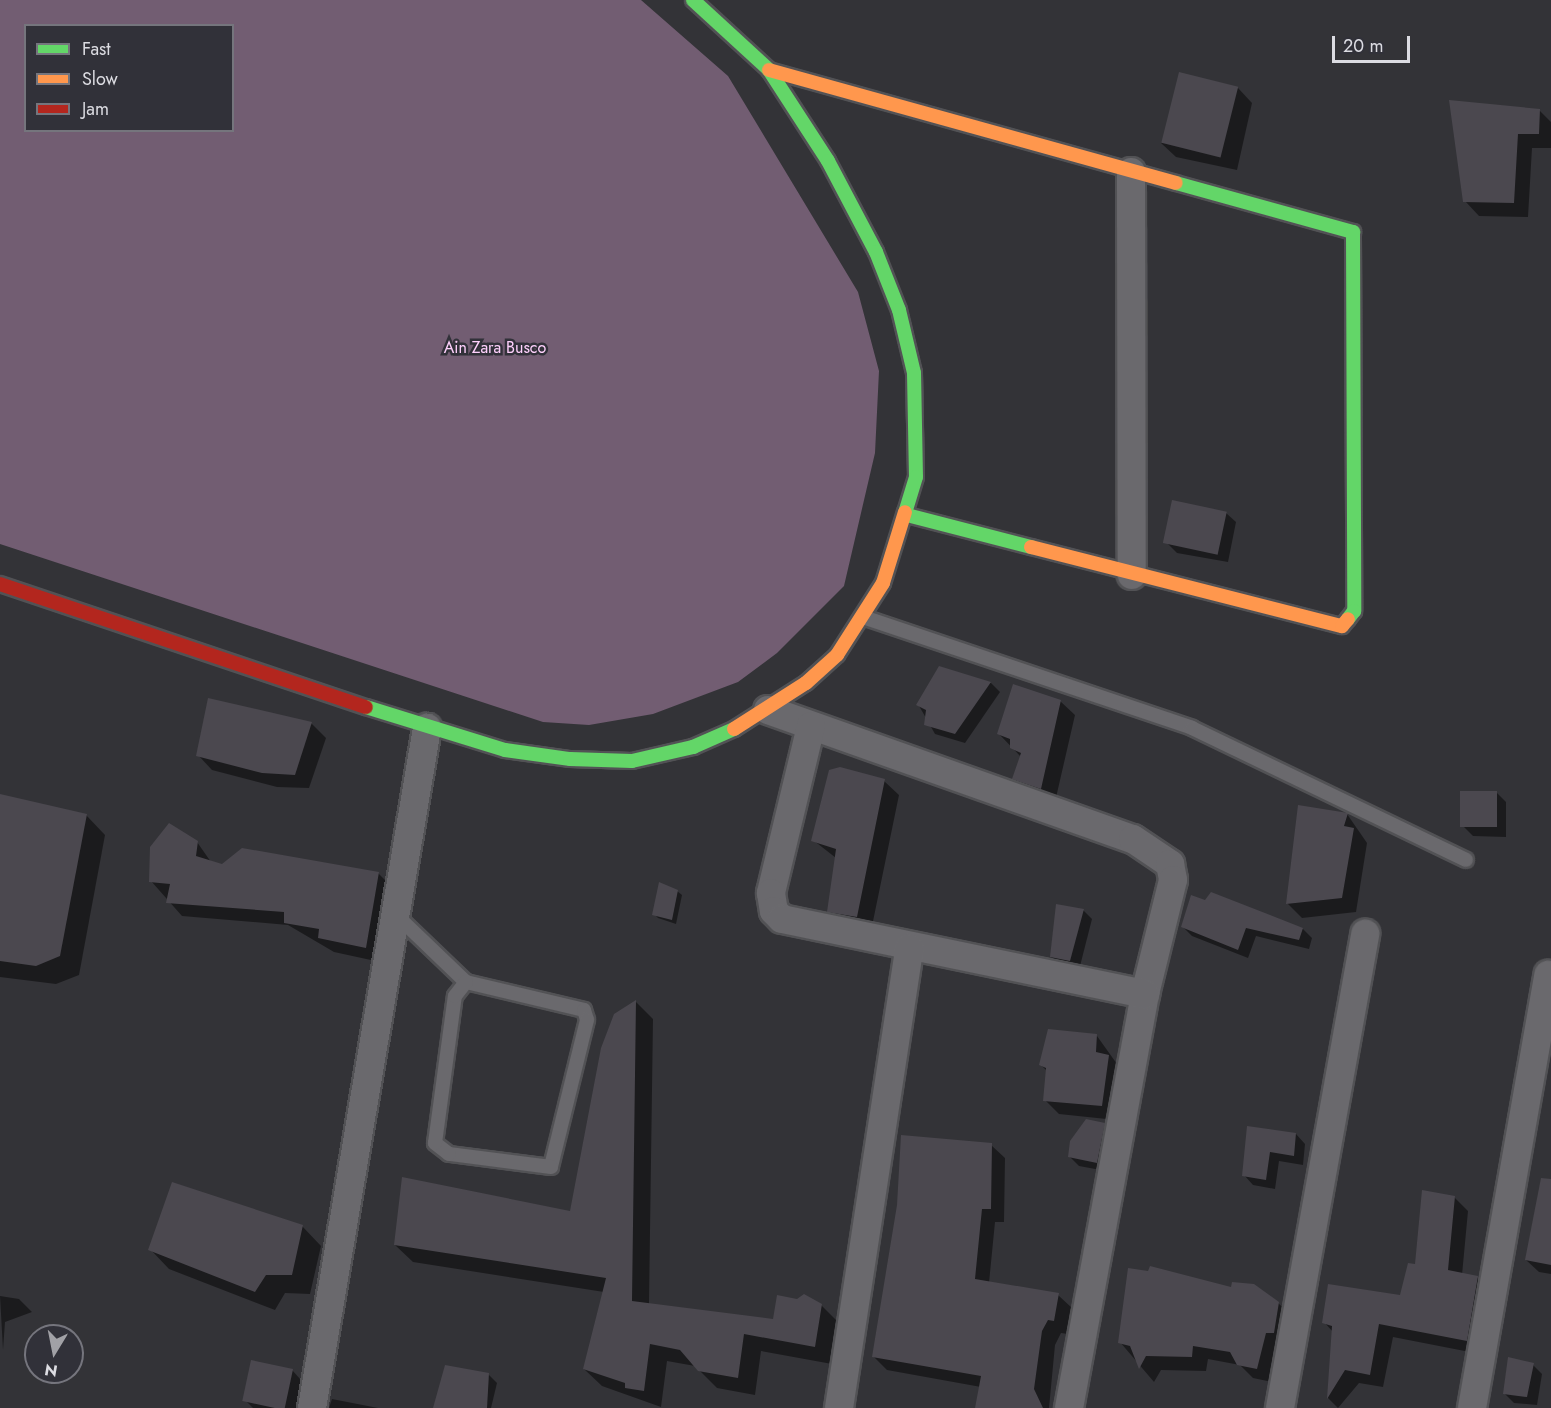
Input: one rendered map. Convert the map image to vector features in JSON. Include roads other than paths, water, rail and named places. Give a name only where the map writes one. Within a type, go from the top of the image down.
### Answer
[{"type":"main road","points":[[0,584],[427,728],[505,750],[632,761],[693,747],[768,710],[837,655],[883,582],[907,515],[916,477],[920,423],[899,310],[855,208],[769,70],[693,0]]},
{"type":"main road","points":[[769,70],[1353,232],[1354,611],[1342,626],[1132,575],[907,515]]},
{"type":"street","points":[[1131,172],[1132,575]]},
{"type":"street","points":[[768,710],[1156,850],[1170,864],[1173,880],[1145,994],[1069,1408]]},
{"type":"street","points":[[811,726],[771,893],[774,911],[782,919],[909,948],[1145,994]]},
{"type":"street","points":[[312,1408],[393,913],[427,728]]},
{"type":"street","points":[[1280,1408],[1365,934]]},
{"type":"street","points":[[839,1408],[909,948]]},
{"type":"street","points":[[1472,1408],[1548,975]]},
{"type":"lane","points":[[863,617],[1192,728],[1467,860]]},
{"type":"lane","points":[[393,913],[466,982],[584,1010],[587,1020],[551,1167],[449,1154],[435,1143],[454,996],[466,982]]},
{"type":"park label","name":"Ain Zara Busco","points":[[495,348]]}]
